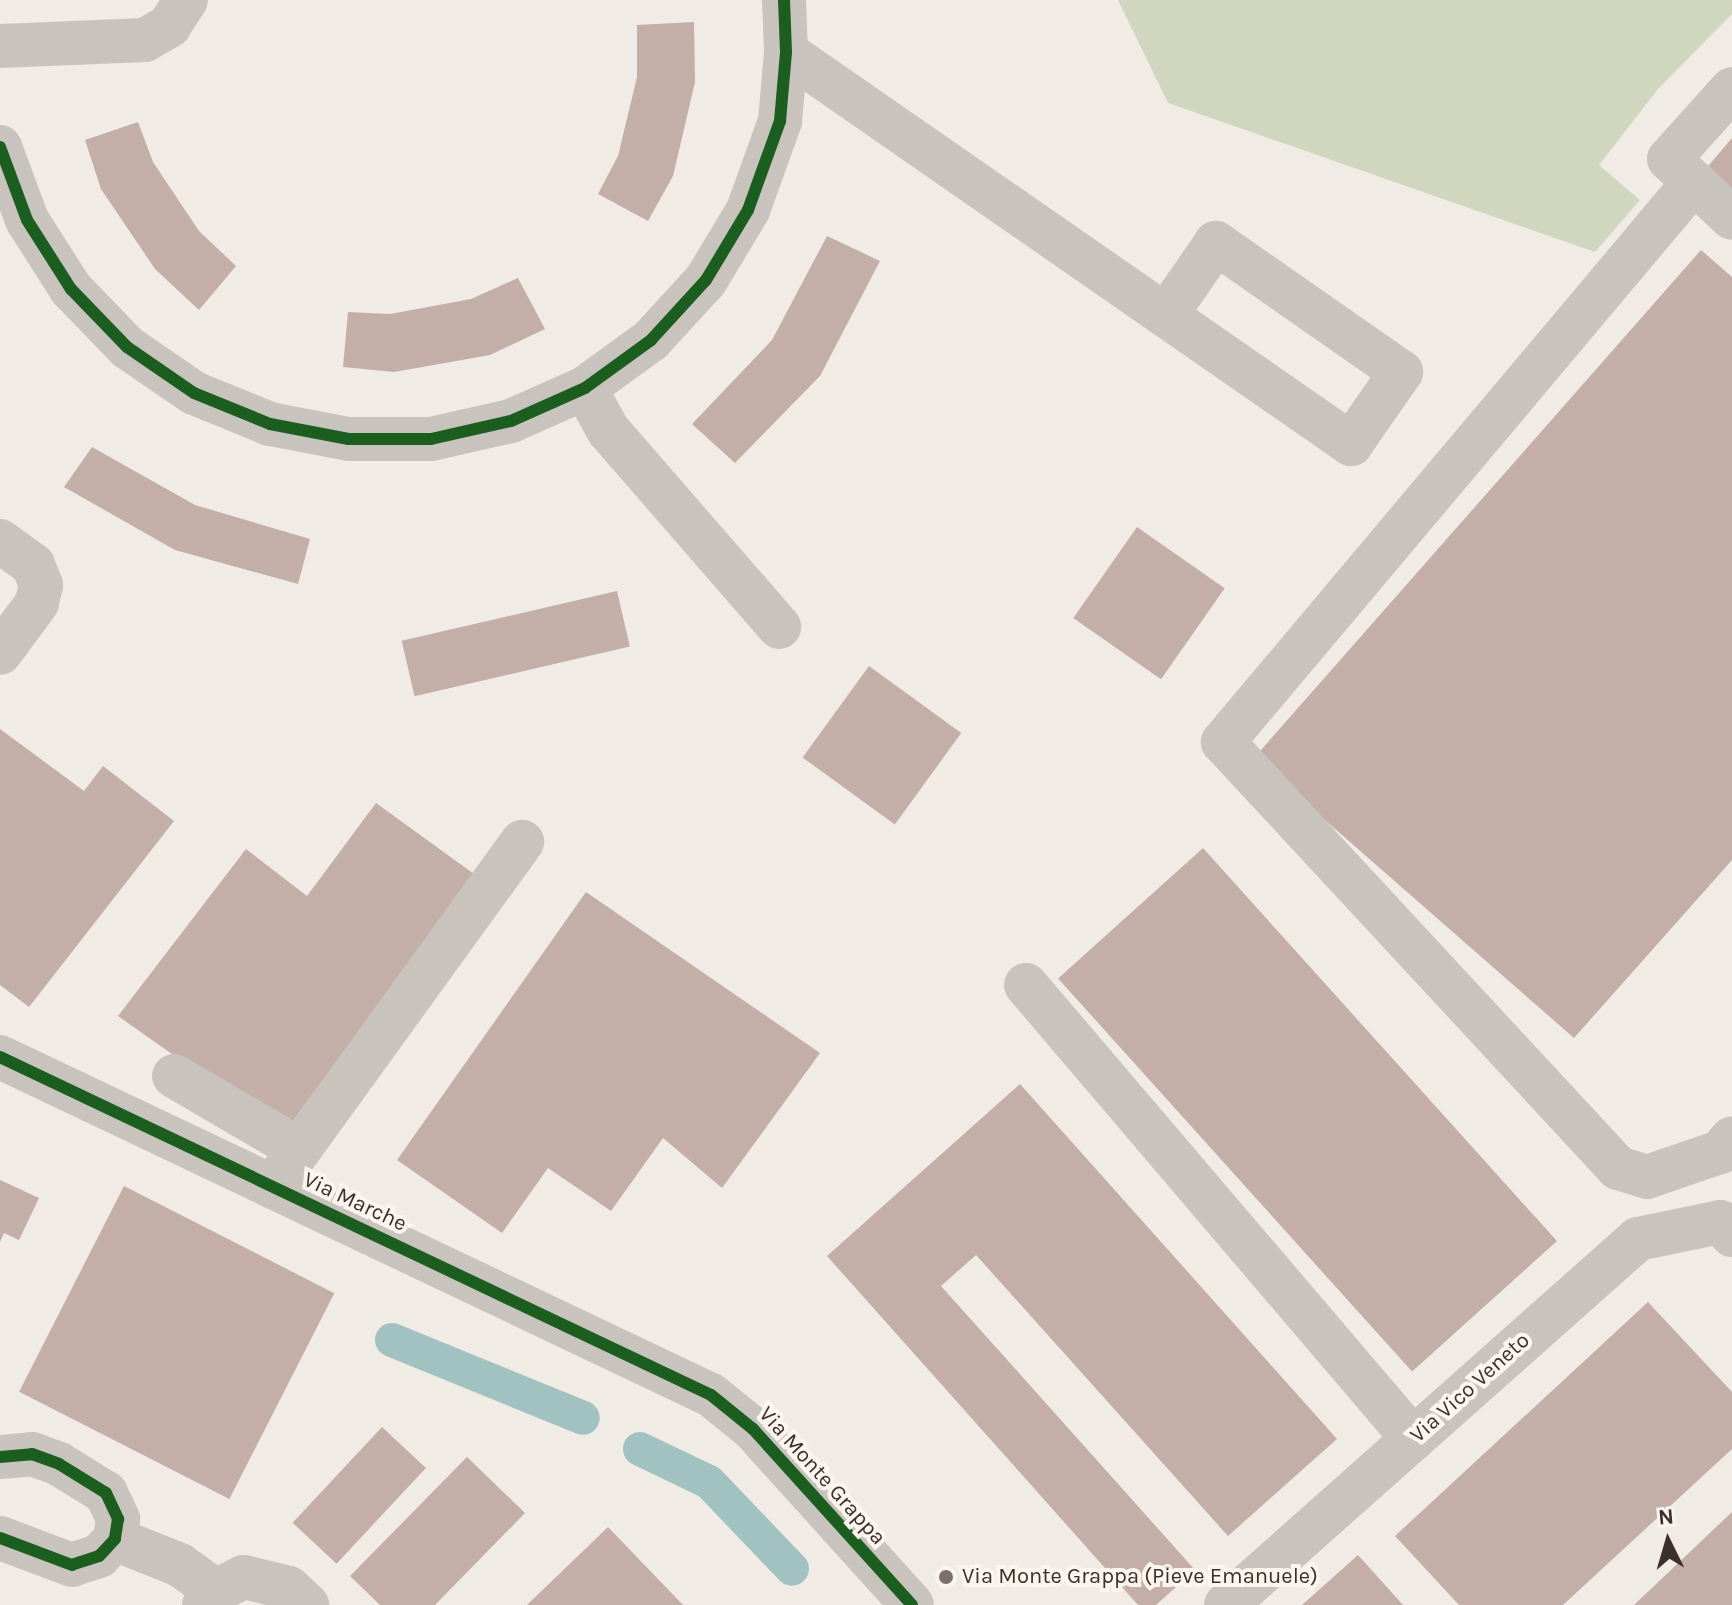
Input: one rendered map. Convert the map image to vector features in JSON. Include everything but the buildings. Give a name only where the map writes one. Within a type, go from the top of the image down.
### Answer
[{"type":"street","points":[[0,46],[145,40],[169,26],[186,0]]},
{"type":"street","points":[[0,147],[27,220],[71,289],[127,347],[194,393],[270,424],[349,439],[431,439],[511,421],[585,388],[651,340],[706,280],[748,210],[780,121],[786,52],[784,0]]},
{"type":"street","points":[[786,52],[1351,444],[1401,372],[1216,243],[1166,315]]},
{"type":"street","points":[[1732,89],[1669,159],[1732,218]]},
{"type":"street","points":[[1694,182],[1223,742],[1618,1168],[1647,1177],[1720,1152],[1732,1138]]},
{"type":"street","points":[[585,388],[608,430],[779,627]]},
{"type":"street","points":[[0,541],[33,565],[41,585],[37,603],[0,653]]},
{"type":"street","points":[[273,1186],[522,842]]},
{"type":"street","points":[[1026,985],[1413,1439]]},
{"type":"street","name":"Via Marche","points":[[0,1057],[693,1385]]},
{"type":"street","points":[[174,1076],[299,1149]]},
{"type":"street","name":"Via Vico Veneto","points":[[1226,1605],[1638,1239],[1720,1222],[1732,1235]]},
{"type":"street","name":"Via Monte Grappa","points":[[693,1385],[753,1429],[912,1605]]},
{"type":"street","points":[[0,1457],[32,1454],[106,1493],[118,1519],[115,1539],[99,1556],[72,1565],[0,1538]]},
{"type":"street","points":[[115,1539],[180,1565],[210,1598],[244,1577],[289,1588],[307,1605]]},
{"type":"green space","points":[[1118,0],[1732,0],[1732,14],[1658,89],[1599,165],[1640,200],[1595,252],[1168,103]]},
{"type":"waterway","points":[[392,1340],[583,1418]]},
{"type":"waterway","points":[[640,1449],[709,1482],[792,1569]]},
{"type":"cycle path","points":[[0,147],[27,220],[71,289],[127,347],[194,393],[270,424],[349,439],[431,439],[511,421],[585,388],[651,340],[706,280],[748,210],[780,121],[786,52],[784,0]]},
{"type":"cycle path","points":[[0,1057],[711,1395],[753,1429],[912,1605]]},
{"type":"cycle path","points":[[0,1457],[32,1454],[59,1464],[106,1493],[118,1519],[115,1539],[99,1556],[72,1565],[0,1538]]},
{"type":"place","name":"Via Monte Grappa (Pieve Emanuele)","points":[[946,1577]]}]
